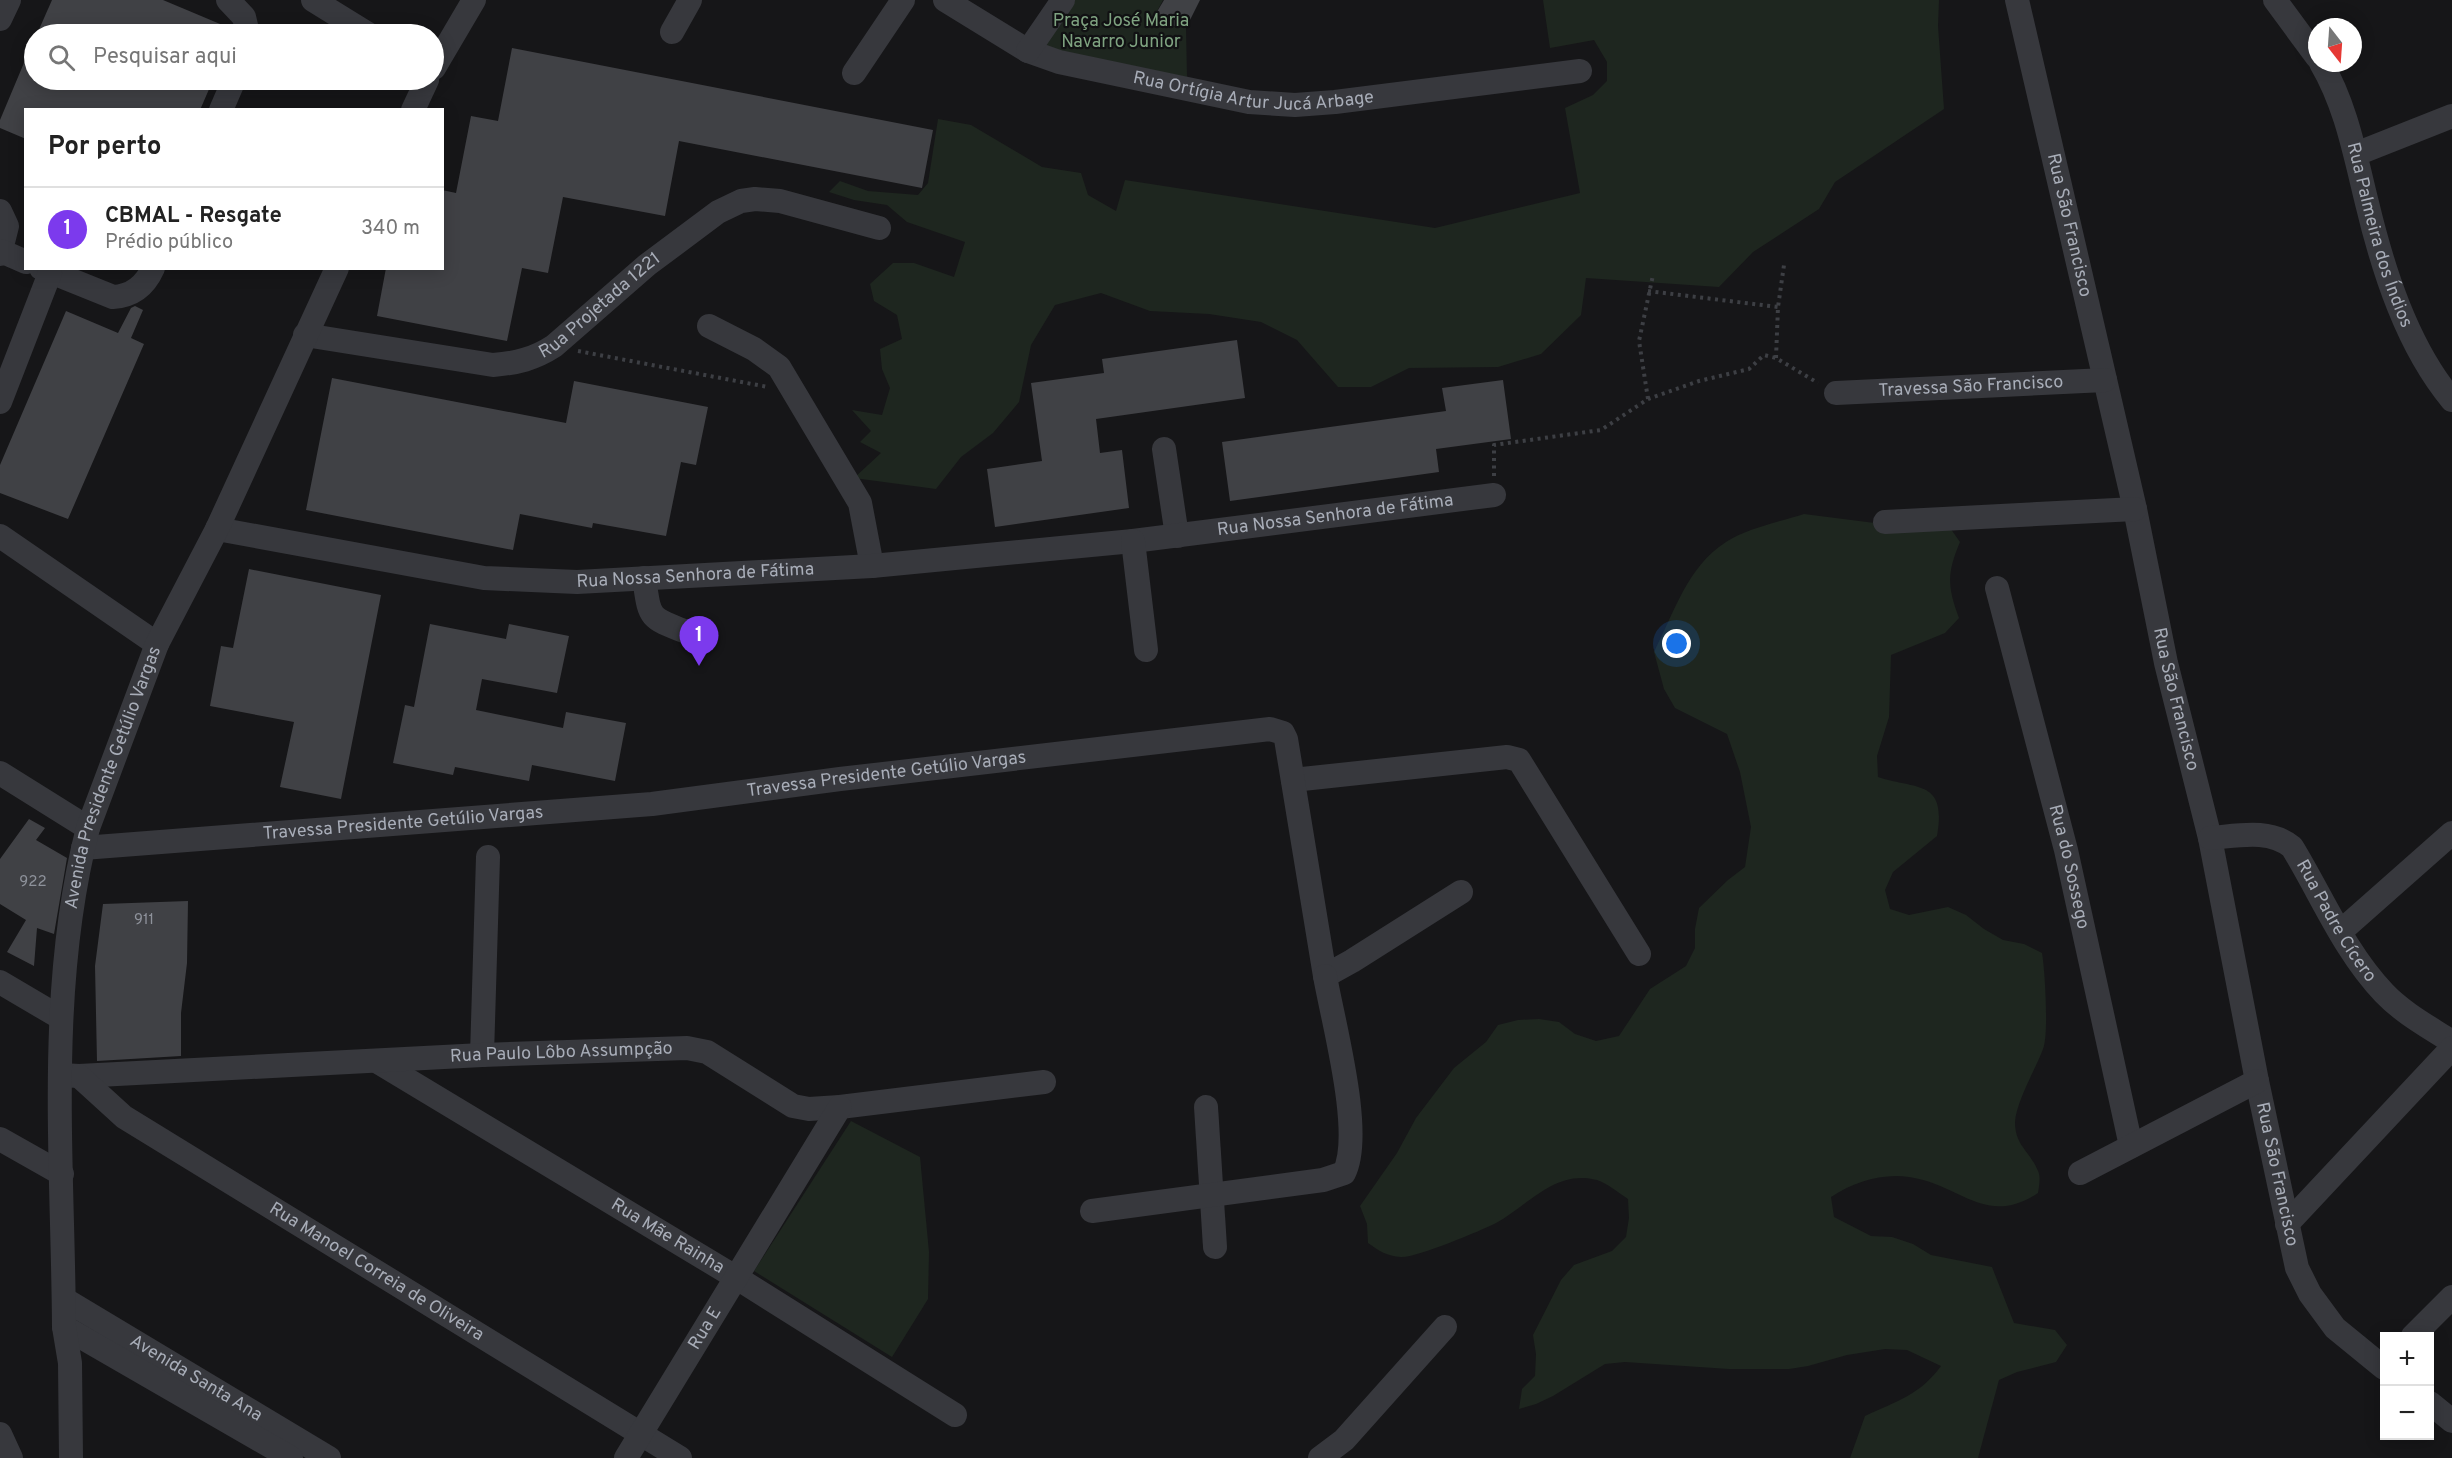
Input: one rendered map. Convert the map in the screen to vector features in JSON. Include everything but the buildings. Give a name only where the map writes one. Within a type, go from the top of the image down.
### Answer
[{"type":"street","points":[[0,19],[9,0]]},
{"type":"street","points":[[228,0],[244,17],[246,24]]},
{"type":"street","points":[[313,0],[352,24]]},
{"type":"street","points":[[444,51],[474,0]]},
{"type":"street","points":[[672,32],[690,0]]},
{"type":"street","points":[[854,74],[903,0]]},
{"type":"street","name":"Rua Ortígia Artur Jucá Arbage","points":[[945,0],[1028,51],[1059,62],[1250,102],[1295,105],[1580,70]]},
{"type":"street","points":[[1028,51],[1064,0]]},
{"type":"street","name":"Rua São Francisco","points":[[2017,0],[2135,510],[2166,663],[2210,838],[2257,1081],[2297,1268],[2310,1294],[2335,1328],[2380,1364]]},
{"type":"street","points":[[2275,0],[2308,45]]},
{"type":"street","name":"Rua Palmeira dos Índios","points":[[2325,72],[2336,94],[2356,154],[2367,204],[2391,289],[2411,336],[2450,394]]},
{"type":"street","points":[[222,108],[230,90]]},
{"type":"street","points":[[414,108],[422,90]]},
{"type":"street","points":[[2356,154],[2452,116]]},
{"type":"street","name":"Rua Projetada 1221","points":[[305,335],[493,365],[519,363],[538,357],[554,346],[647,265],[730,205],[755,199],[780,201],[879,228]]},
{"type":"street","points":[[0,212],[7,226],[0,252],[24,261]]},
{"type":"street","points":[[0,402],[45,271],[112,297],[124,297],[143,285],[152,270]]},
{"type":"street","name":"Avenida Presidente Getúlio Vargas","points":[[71,1458],[70,1363],[64,1327],[62,1174],[70,1076],[61,1018],[65,961],[86,838],[157,644],[217,529],[336,270]]},
{"type":"street","points":[[709,326],[754,349],[779,367],[860,503],[872,566]]},
{"type":"street","name":"Travessa São Francisco","points":[[1836,393],[2105,380]]},
{"type":"street","points":[[1164,449],[1177,536]]},
{"type":"street","name":"Rua Nossa Senhora de Fátima","points":[[217,529],[484,578],[577,582],[872,566],[1177,536],[1494,495]]},
{"type":"street","points":[[1885,522],[2135,510]]},
{"type":"street","points":[[0,536],[157,644]]},
{"type":"street","points":[[1133,541],[1146,650]]},
{"type":"street","points":[[644,578],[648,608],[653,617],[684,631]]},
{"type":"street","name":"Rua do Sossego","points":[[1997,588],[2066,850],[2131,1146]]},
{"type":"street","name":"Travessa Presidente Getúlio Vargas","points":[[86,838],[652,804],[840,779],[1270,729],[1283,733],[1293,780],[1324,976],[1352,1120],[1349,1164],[1344,1173],[1323,1180],[1092,1211]]},
{"type":"street","points":[[1293,780],[1507,757],[1519,760],[1639,954]]},
{"type":"street","points":[[0,773],[86,838]]},
{"type":"street","points":[[2340,932],[2452,833]]},
{"type":"street","name":"Rua Padre Cícero","points":[[2210,838],[2257,835],[2271,836],[2285,841],[2292,848],[2340,932],[2366,972],[2386,994],[2413,1017],[2452,1042]]},
{"type":"street","points":[[482,1048],[488,857]]},
{"type":"street","points":[[1324,976],[1352,961],[1461,892]]},
{"type":"street","points":[[0,982],[61,1018]]},
{"type":"street","name":"Rua Paulo Lôbo Assumpção","points":[[70,1076],[378,1062],[482,1048],[687,1048],[707,1052],[794,1106],[809,1109],[1044,1082]]},
{"type":"street","points":[[2288,1224],[2452,1048]]},
{"type":"street","name":"Rua Mãe Rainha","points":[[378,1062],[737,1278],[955,1415]]},
{"type":"street","name":"Rua Manoel Correia de Oliveira","points":[[70,1076],[124,1117],[680,1458]]},
{"type":"street","points":[[2080,1173],[2257,1081]]},
{"type":"street","name":"Rua E","points":[[626,1458],[840,1107]]},
{"type":"street","points":[[1206,1107],[1215,1247]]},
{"type":"street","points":[[0,1139],[62,1174]]},
{"type":"street","points":[[2417,1332],[2452,1297]]},
{"type":"street","name":"Avenida Santa Ana","points":[[64,1299],[329,1458]]},
{"type":"street","name":"Avenida Presidente Getúlio Vargas","points":[[59,1458],[58,1347],[64,1327]]},
{"type":"street","name":"Avenida Santa Ana","points":[[64,1327],[291,1458]]},
{"type":"street","points":[[1320,1458],[1344,1440],[1445,1327]]},
{"type":"street","points":[[2434,1406],[2452,1421]]},
{"type":"street","points":[[0,1434],[11,1458]]},
{"type":"path","points":[[1776,358],[1778,307],[1784,265]]},
{"type":"path","points":[[1648,399],[1639,341],[1653,275]]},
{"type":"path","points":[[1648,291],[1778,307]]},
{"type":"path","points":[[554,346],[755,386],[794,391]]},
{"type":"path","points":[[1494,495],[1494,445],[1601,430],[1648,399],[1699,381],[1749,369],[1764,355],[1776,358],[1836,393]]},
{"type":"green space","name":"Praça José Maria Navarro Junior","points":[[1075,0],[1163,0],[1151,22],[1186,28],[1187,77],[1041,48]]},
{"type":"green space","points":[[1543,0],[1939,0],[1938,26],[1944,109],[1835,182],[1819,209],[1753,252],[1719,287],[1586,278],[1581,315],[1541,354],[1498,367],[1409,368],[1371,387],[1338,387],[1297,340],[1261,322],[1209,314],[1150,311],[1101,293],[1055,305],[1031,345],[1019,402],[993,433],[961,457],[936,489],[854,478],[881,453],[860,442],[871,431],[852,410],[882,415],[890,388],[882,369],[880,349],[902,339],[897,315],[874,301],[870,284],[893,263],[914,263],[954,277],[965,242],[907,222],[887,205],[854,200],[829,192],[840,181],[868,191],[918,195],[928,183],[938,119],[971,125],[1042,167],[1081,173],[1088,195],[1116,211],[1125,180],[1435,228],[1580,193],[1565,108],[1593,95],[1607,81],[1607,62],[1594,40],[1550,48]]},
{"type":"green space","points":[[1804,514],[1906,527],[1948,525],[1960,542],[1950,580],[1952,597],[1959,618],[1945,633],[1891,655],[1889,717],[1877,756],[1878,777],[1926,790],[1933,796],[1939,818],[1937,836],[1893,872],[1885,890],[1890,909],[1909,915],[1948,907],[1966,915],[2003,940],[2024,944],[2042,953],[2046,1002],[2045,1042],[2019,1105],[2015,1122],[2017,1137],[2039,1173],[2038,1193],[2020,1203],[2003,1206],[1988,1205],[1927,1181],[1889,1176],[1868,1180],[1831,1197],[1834,1217],[1871,1236],[1892,1237],[1913,1244],[1931,1255],[1992,1267],[2014,1323],[2055,1330],[2067,1345],[2056,1362],[2017,1372],[1999,1380],[1978,1458],[1850,1458],[1865,1416],[1916,1391],[1941,1366],[1907,1350],[1885,1349],[1847,1355],[1789,1369],[1729,1369],[1625,1362],[1605,1364],[1553,1396],[1519,1409],[1522,1389],[1535,1376],[1536,1354],[1533,1335],[1561,1280],[1574,1265],[1612,1251],[1626,1237],[1629,1218],[1628,1199],[1597,1180],[1582,1178],[1568,1180],[1543,1191],[1488,1227],[1433,1249],[1401,1257],[1383,1253],[1368,1243],[1367,1224],[1360,1206],[1397,1153],[1416,1118],[1454,1068],[1486,1042],[1498,1025],[1518,1020],[1539,1019],[1559,1022],[1575,1034],[1596,1041],[1619,1036],[1650,989],[1686,966],[1695,948],[1695,929],[1699,908],[1745,867],[1751,827],[1740,772],[1727,734],[1675,708],[1664,689],[1654,652],[1691,578],[1713,552],[1744,533]]},
{"type":"green space","points":[[851,1121],[920,1157],[929,1252],[928,1299],[892,1357],[754,1271]]},
{"type":"place","name":"CBMAL - Resgate","points":[[699,666]]}]
